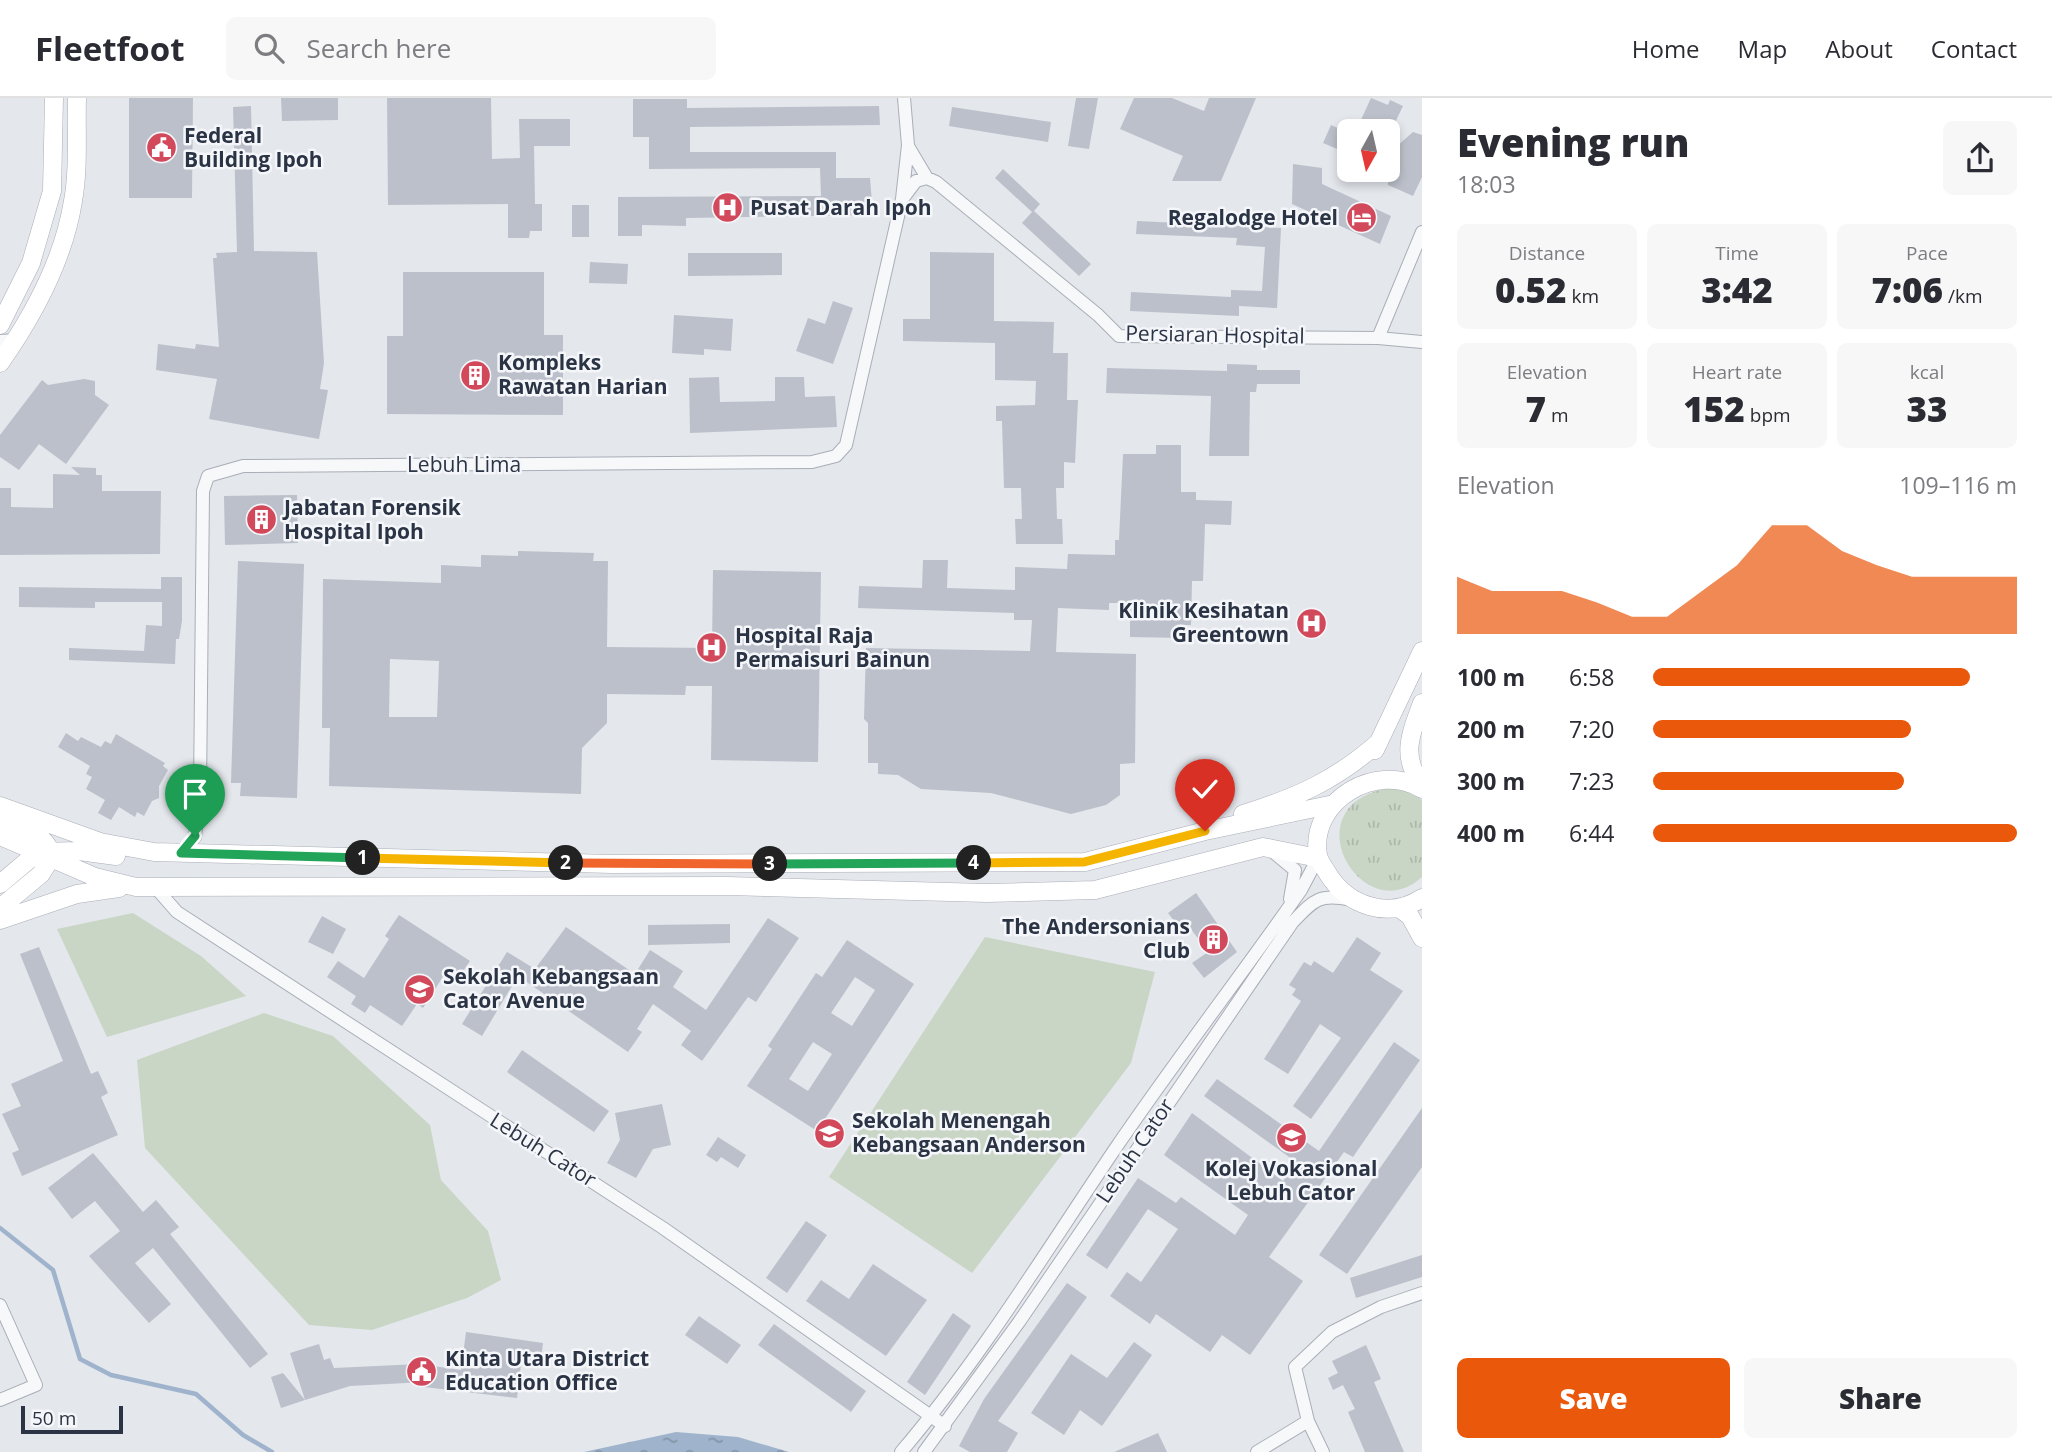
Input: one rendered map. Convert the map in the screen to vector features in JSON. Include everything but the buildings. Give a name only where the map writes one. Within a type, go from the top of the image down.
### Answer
[{"type":"main road","points":[[0,325],[31,263],[52,191],[54,98]]},
{"type":"main road","points":[[0,363],[7,340],[36,305],[68,232],[74,198],[77,98]]},
{"type":"main road","points":[[1352,789],[1379,742],[1422,650]]},
{"type":"main road","points":[[1422,704],[1407,744],[1413,772],[1422,787]]},
{"type":"main road","points":[[1205,831],[1243,814],[1289,799],[1336,777],[1379,742]]},
{"type":"main road","points":[[1422,787],[1393,778],[1372,779],[1352,789],[1334,804],[1318,845],[1318,858],[1335,885],[1355,901],[1377,908],[1399,908],[1422,898]]},
{"type":"main road","points":[[0,806],[91,839],[154,852],[612,864],[1084,862],[1205,831],[1334,804]]},
{"type":"main road","points":[[0,817],[35,834],[47,854],[41,874],[0,908]]},
{"type":"main road","points":[[2,842],[47,854],[95,877],[136,887]]},
{"type":"main road","points":[[0,920],[77,894],[136,887],[728,886],[987,893],[1095,890],[1263,847],[1318,858]]},
{"type":"main road","points":[[0,884],[47,854],[125,856],[154,852]]},
{"type":"main road","points":[[1399,908],[1410,916],[1422,938]]},
{"type":"street","name":"Lebuh Lima","points":[[181,853],[195,836],[199,799],[203,491],[208,476],[243,466],[824,461],[836,456],[846,445],[902,200],[908,145],[904,98]]},
{"type":"street","name":"Lebuh Lima","points":[[908,145],[932,180]]},
{"type":"street","points":[[902,200],[916,181],[932,180]]},
{"type":"street","name":"Persiaran Hospital","points":[[932,180],[1098,315],[1119,336],[1378,338],[1422,342]]},
{"type":"street","points":[[1378,338],[1422,232]]},
{"type":"street","points":[[1263,847],[1286,860],[1295,870],[1294,886],[1285,912]]},
{"type":"street","name":"Lebuh Cator","points":[[931,1417],[1201,1025],[1285,912],[1318,858]]},
{"type":"street","name":"Lebuh Cator","points":[[155,887],[177,912],[704,1255],[944,1426],[1292,923],[1314,901],[1329,895],[1355,901]]},
{"type":"street","points":[[1323,1452],[1308,1421],[1295,1367],[1332,1332],[1381,1307],[1422,1293]]},
{"type":"street","points":[[0,1305],[36,1385],[0,1400]]},
{"type":"street","points":[[901,1452],[931,1417]]},
{"type":"street","points":[[1256,1452],[1308,1421]]},
{"type":"street","points":[[925,1452],[944,1426]]},
{"type":"green space","points":[[1390,788],[1406,791],[1422,800],[1422,877],[1399,890],[1377,889],[1359,877],[1345,859],[1339,838],[1344,816],[1360,799]]},
{"type":"green space","points":[[133,913],[201,956],[246,996],[107,1037],[57,929]]},
{"type":"green space","points":[[985,937],[1155,972],[1131,1063],[972,1273],[829,1177]]},
{"type":"green space","points":[[264,1013],[333,1036],[430,1125],[441,1180],[488,1231],[501,1280],[467,1298],[372,1330],[309,1325],[145,1148],[137,1060]]},
{"type":"water","points":[[676,1432],[738,1437],[789,1452],[584,1452]]},
{"type":"waterway","points":[[0,1228],[53,1270],[80,1359],[111,1375],[196,1394],[243,1435],[272,1452]]},
{"type":"place","name":"Federal Building Ipoh","points":[[161,148]]},
{"type":"place","name":"Pusat Darah Ipoh","points":[[727,208]]},
{"type":"place","name":"Regalodge Hotel","points":[[1361,218]]},
{"type":"place","name":"Kompleks Rawatan Harian","points":[[475,375]]},
{"type":"place","name":"Jabatan Forensik Hospital Ipoh","points":[[261,520]]},
{"type":"place","name":"Klinik Kesihatan Greentown","points":[[1312,623]]},
{"type":"place","name":"Hospital Raja Permaisuri Bainun","points":[[712,648]]},
{"type":"place","name":"The Andersonians Club","points":[[1213,939]]},
{"type":"place","name":"Sekolah Kebangsaan Cator Avenue","points":[[420,989]]},
{"type":"place","name":"Sekolah Menengah Kebangsaan Anderson","points":[[829,1133]]},
{"type":"place","name":"Kolej Vokasional Lebuh Cator","points":[[1291,1137]]},
{"type":"place","name":"Kinta Utara District Education Office","points":[[422,1371]]},
{"type":"route","points":[[195,836],[181,853],[540,863],[839,864],[1084,862],[1205,831]]}]
